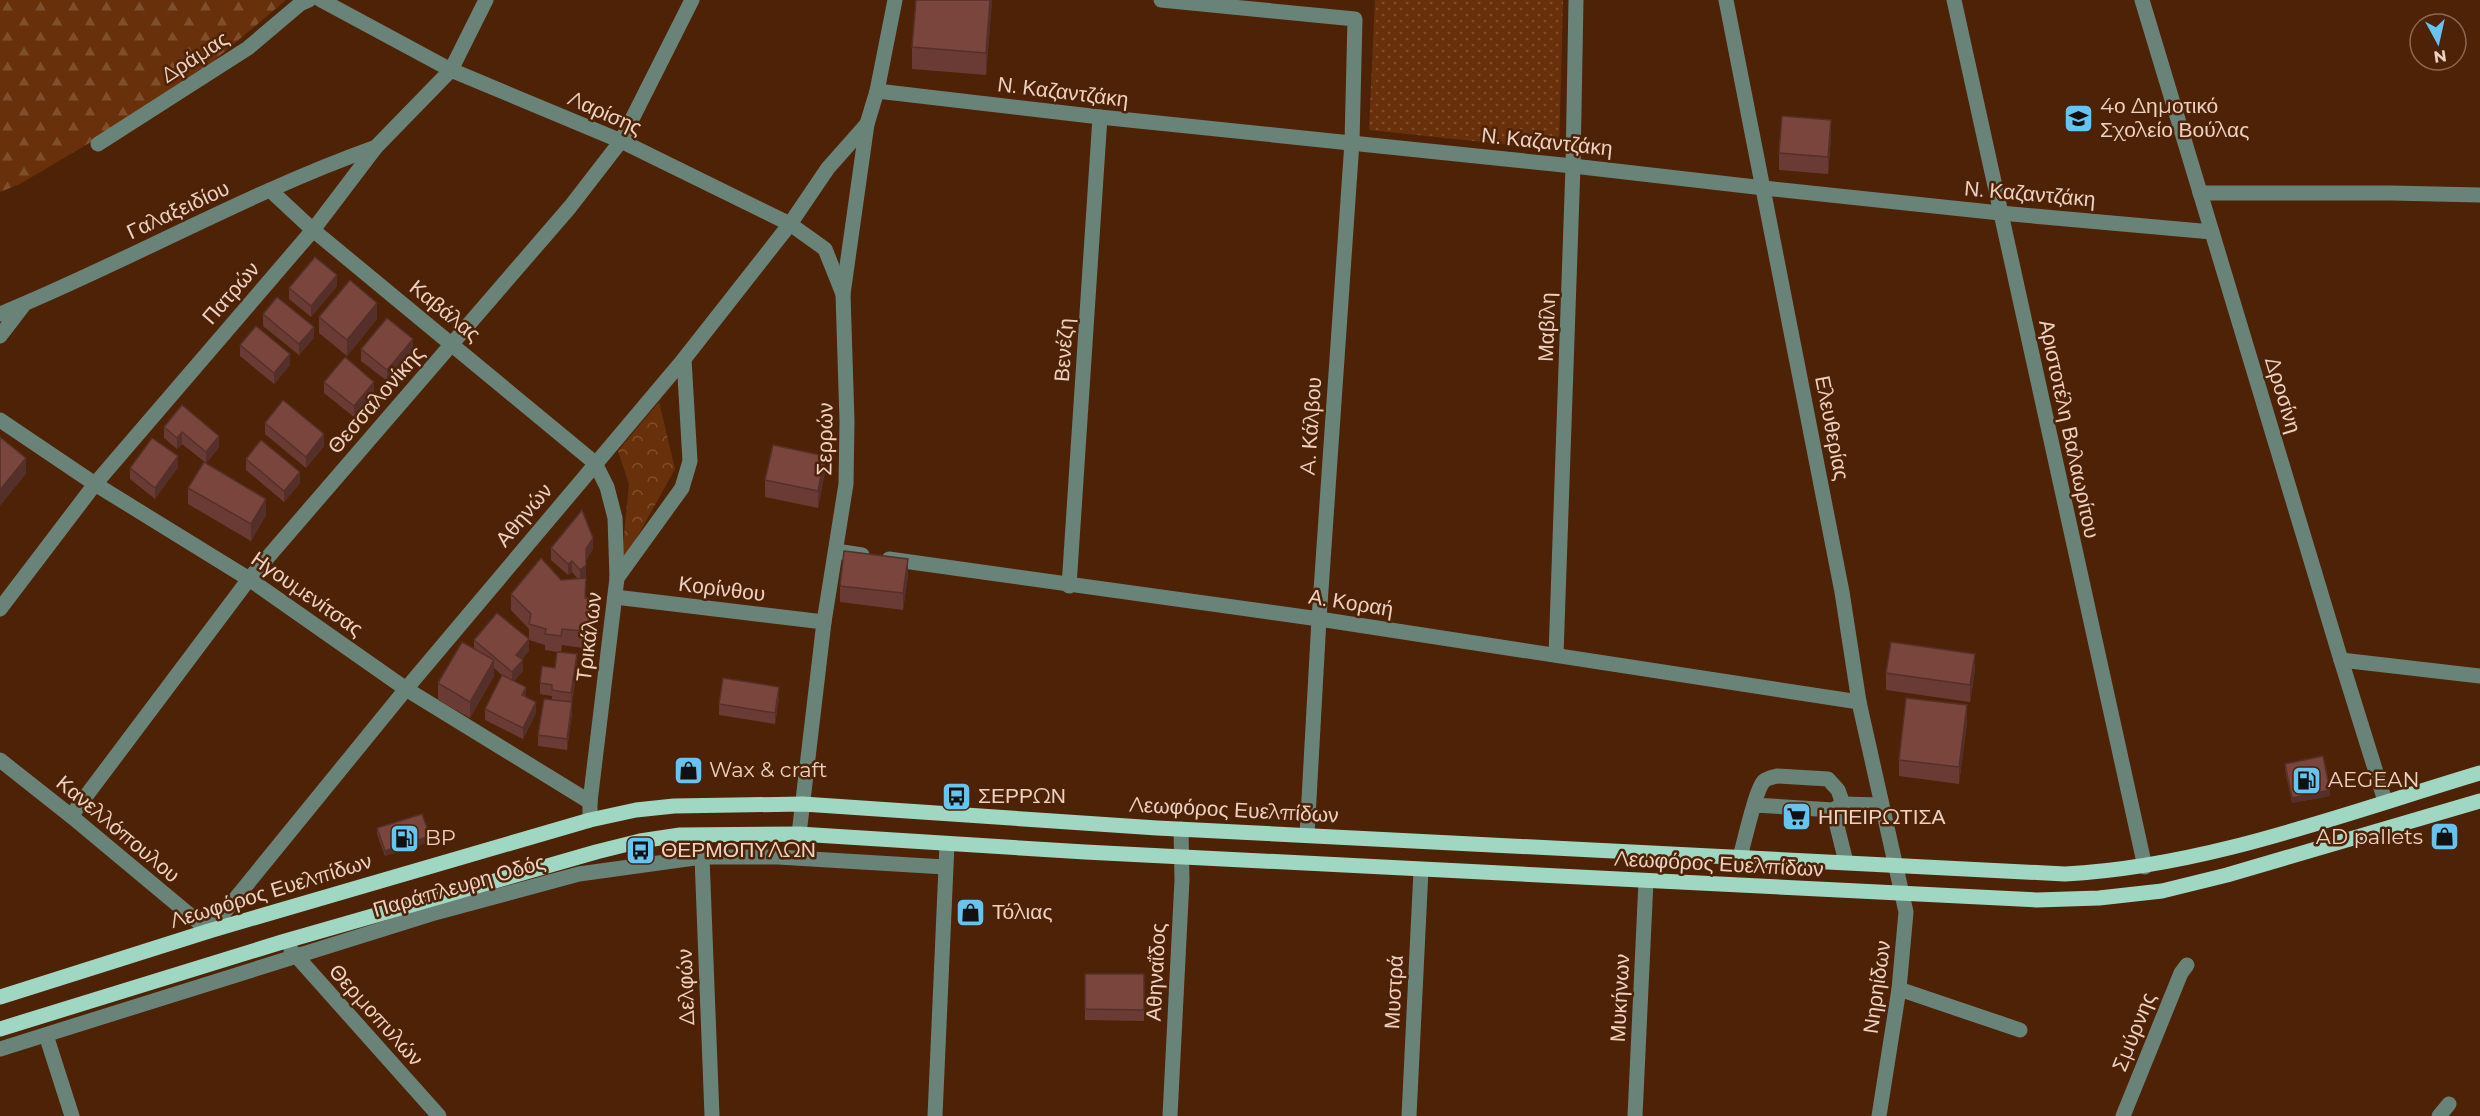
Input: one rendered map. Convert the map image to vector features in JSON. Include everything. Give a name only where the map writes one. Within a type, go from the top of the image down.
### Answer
[{"type":"main road","name":"Λεωφόρος Ευελπίδων","points":[[0,996],[209,931],[590,820],[636,810],[674,806],[803,804],[1180,829],[2065,874],[2145,867],[2210,853],[2480,773]]},
{"type":"main road","name":"Λεωφόρος Ευελπίδων","points":[[0,1029],[282,942],[640,841],[680,835],[799,834],[1421,870],[2037,900],[2099,898],[2162,891],[2227,875],[2480,801]]},
{"type":"street","name":"Δράμας","points":[[98,144],[248,48],[300,4],[309,0]]},
{"type":"street","name":"Λαρίσης","points":[[321,0],[451,70],[621,141],[790,224],[825,249],[843,294]]},
{"type":"street","name":"Πατρών","points":[[0,609],[95,484],[313,230],[376,147],[451,70],[486,0]]},
{"type":"street","name":"Θεσσαλονίκης","points":[[71,816],[249,579],[570,207],[621,141],[692,0]]},
{"type":"street","name":"Σερρών","points":[[799,834],[824,622],[846,484],[847,421],[843,294],[867,124],[877,91],[895,0]]},
{"type":"street","name":"A. Κάλβου","points":[[1161,0],[1355,20],[1352,142],[1319,619],[1307,835]]},
{"type":"street","name":"Μαβίλη","points":[[1556,655],[1573,166],[1576,0]]},
{"type":"street","name":"Ελευθερίας","points":[[1726,0],[1842,592],[1859,702],[1894,864]]},
{"type":"street","name":"Αριστοτέλη Βαλαωρίτου","points":[[1954,0],[2145,867]]},
{"type":"street","name":"Δροσίνη","points":[[2142,0],[2385,801]]},
{"type":"street","name":"Ν. Καζαντζάκη","points":[[877,91],[2000,213],[2212,232]]},
{"type":"street","name":"Βενέζη","points":[[1069,586],[1100,117]]},
{"type":"street","name":"Αθηνών","points":[[209,931],[406,689],[684,358],[790,224],[828,168],[867,124]]},
{"type":"street","name":"Γαλαξειδίου","points":[[0,314],[270,190],[376,147]]},
{"type":"street","name":"Καβάλας","points":[[270,190],[313,230],[595,463]]},
{"type":"street","points":[[2200,193],[2480,195]]},
{"type":"street","points":[[0,336],[25,304]]},
{"type":"street","points":[[617,578],[682,488],[687,476],[690,462],[684,358]]},
{"type":"street","name":"Ηγουμενίτσας","points":[[0,420],[95,484],[249,579],[406,689],[590,802]]},
{"type":"street","name":"Τρικάλων","points":[[590,820],[590,802],[617,578],[615,518],[608,487],[595,463]]},
{"type":"street","name":"Α. Κοραή","points":[[836,551],[1069,586],[1319,619],[1859,702]]},
{"type":"street","name":"Κορίνθου","points":[[615,597],[824,622]]},
{"type":"street","points":[[2341,660],[2480,676]]},
{"type":"street","name":"Κανελλόπουλου","points":[[0,760],[209,931]]},
{"type":"street","points":[[1740,856],[1764,781],[1777,776],[1828,779],[1838,790],[1838,807],[1846,862]]},
{"type":"street","points":[[1755,805],[1838,807],[1881,805]]},
{"type":"street","name":"Αθηναΐδος","points":[[1170,1116],[1182,880],[1180,829]]},
{"type":"street","points":[[935,1116],[947,843]]},
{"type":"street","name":"Παράπλευρη Οδός","points":[[0,1049],[432,914],[579,874],[702,857],[778,856],[945,867]]},
{"type":"street","name":"Δελφών","points":[[702,857],[712,1116]]},
{"type":"street","name":"Νηρηίδων","points":[[1879,1116],[1899,989],[1906,925],[1902,895],[1894,864]]},
{"type":"street","name":"Μυστρά","points":[[1409,1116],[1421,870]]},
{"type":"street","name":"Μυκήνων","points":[[1635,1116],[1646,881]]},
{"type":"street","name":"Θερμοπυλών","points":[[282,942],[439,1116]]},
{"type":"street","name":"Σμύρνης","points":[[2122,1116],[2181,973],[2187,965]]},
{"type":"street","points":[[1899,989],[2020,1030]]},
{"type":"street","points":[[46,1035],[72,1116]]},
{"type":"green space","points":[[0,0],[286,0],[179,90],[20,184],[0,192]]},
{"type":"green space","points":[[1375,0],[1563,0],[1559,150],[1369,130]]},
{"type":"green space","points":[[659,402],[675,469],[621,566],[629,484],[618,451]]},
{"type":"building","points":[[916,0],[990,0],[986,53],[912,47]]},
{"type":"building","points":[[1782,116],[1831,120],[1828,157],[1779,153]]},
{"type":"building","points":[[315,257],[337,275],[311,306],[289,288]]},
{"type":"building","points":[[350,280],[377,303],[347,340],[319,317]]},
{"type":"building","points":[[277,297],[314,327],[299,344],[263,314]]},
{"type":"building","points":[[387,318],[413,339],[387,370],[361,349]]},
{"type":"building","points":[[256,326],[290,354],[274,373],[240,345]]},
{"type":"building","points":[[345,357],[374,382],[354,406],[324,382]]},
{"type":"building","points":[[283,400],[324,434],[306,457],[265,423]]},
{"type":"building","points":[[182,405],[219,436],[206,452],[182,432],[177,438],[164,427]]},
{"type":"building","points":[[0,437],[26,458],[0,490]]},
{"type":"building","points":[[152,438],[178,456],[155,488],[130,468]]},
{"type":"building","points":[[261,440],[300,472],[284,491],[246,459]]},
{"type":"building","points":[[773,445],[825,456],[818,491],[765,480]]},
{"type":"building","points":[[204,462],[266,499],[251,524],[188,488]]},
{"type":"building","points":[[582,510],[593,538],[586,549],[586,565],[580,570],[572,561],[568,564],[551,548]]},
{"type":"building","points":[[844,551],[908,559],[903,593],[840,586]]},
{"type":"building","points":[[541,558],[561,580],[586,578],[585,598],[591,598],[589,626],[583,626],[583,631],[562,629],[561,636],[545,634],[546,629],[529,624],[531,614],[511,594]]},
{"type":"building","points":[[497,613],[529,639],[516,655],[523,660],[512,672],[474,640]]},
{"type":"building","points":[[462,642],[494,660],[470,702],[438,683]]},
{"type":"building","points":[[1891,642],[1975,654],[1970,685],[1886,673]]},
{"type":"building","points":[[557,652],[577,654],[571,693],[552,690],[552,685],[540,683],[542,666],[555,668]]},
{"type":"building","points":[[502,675],[526,687],[522,695],[536,702],[523,728],[485,709]]},
{"type":"building","points":[[723,678],[779,687],[775,713],[719,704]]},
{"type":"building","points":[[1906,698],[1967,705],[1959,767],[1899,760]]},
{"type":"building","points":[[544,699],[572,702],[567,739],[538,735]]},
{"type":"building","name":"AEGEAN","points":[[2323,756],[2330,790],[2292,798],[2285,764]]},
{"type":"building","name":"BP","points":[[422,814],[430,836],[385,851],[377,828]]},
{"type":"building","points":[[1085,974],[1144,974],[1144,1010],[1085,1009]]},
{"type":"place","name":"4ο Δημοτικό Σχολείο Βούλας","points":[[2079,118]]},
{"type":"place","name":"Wax & craft","points":[[688,770]]},
{"type":"place","name":"AEGEAN","points":[[2307,780]]},
{"type":"place","name":"ΣΕΡΡΩΝ","points":[[957,796]]},
{"type":"place","name":"ΗΠΕΙΡΩΤΙΣΑ","points":[[1797,817]]},
{"type":"place","name":"AD pallets","points":[[2444,837]]},
{"type":"place","name":"BP","points":[[404,838]]},
{"type":"place","name":"ΘΕΡΜΟΠΥΛΩΝ","points":[[640,850]]},
{"type":"place","name":"Τόλιας","points":[[971,912]]}]
